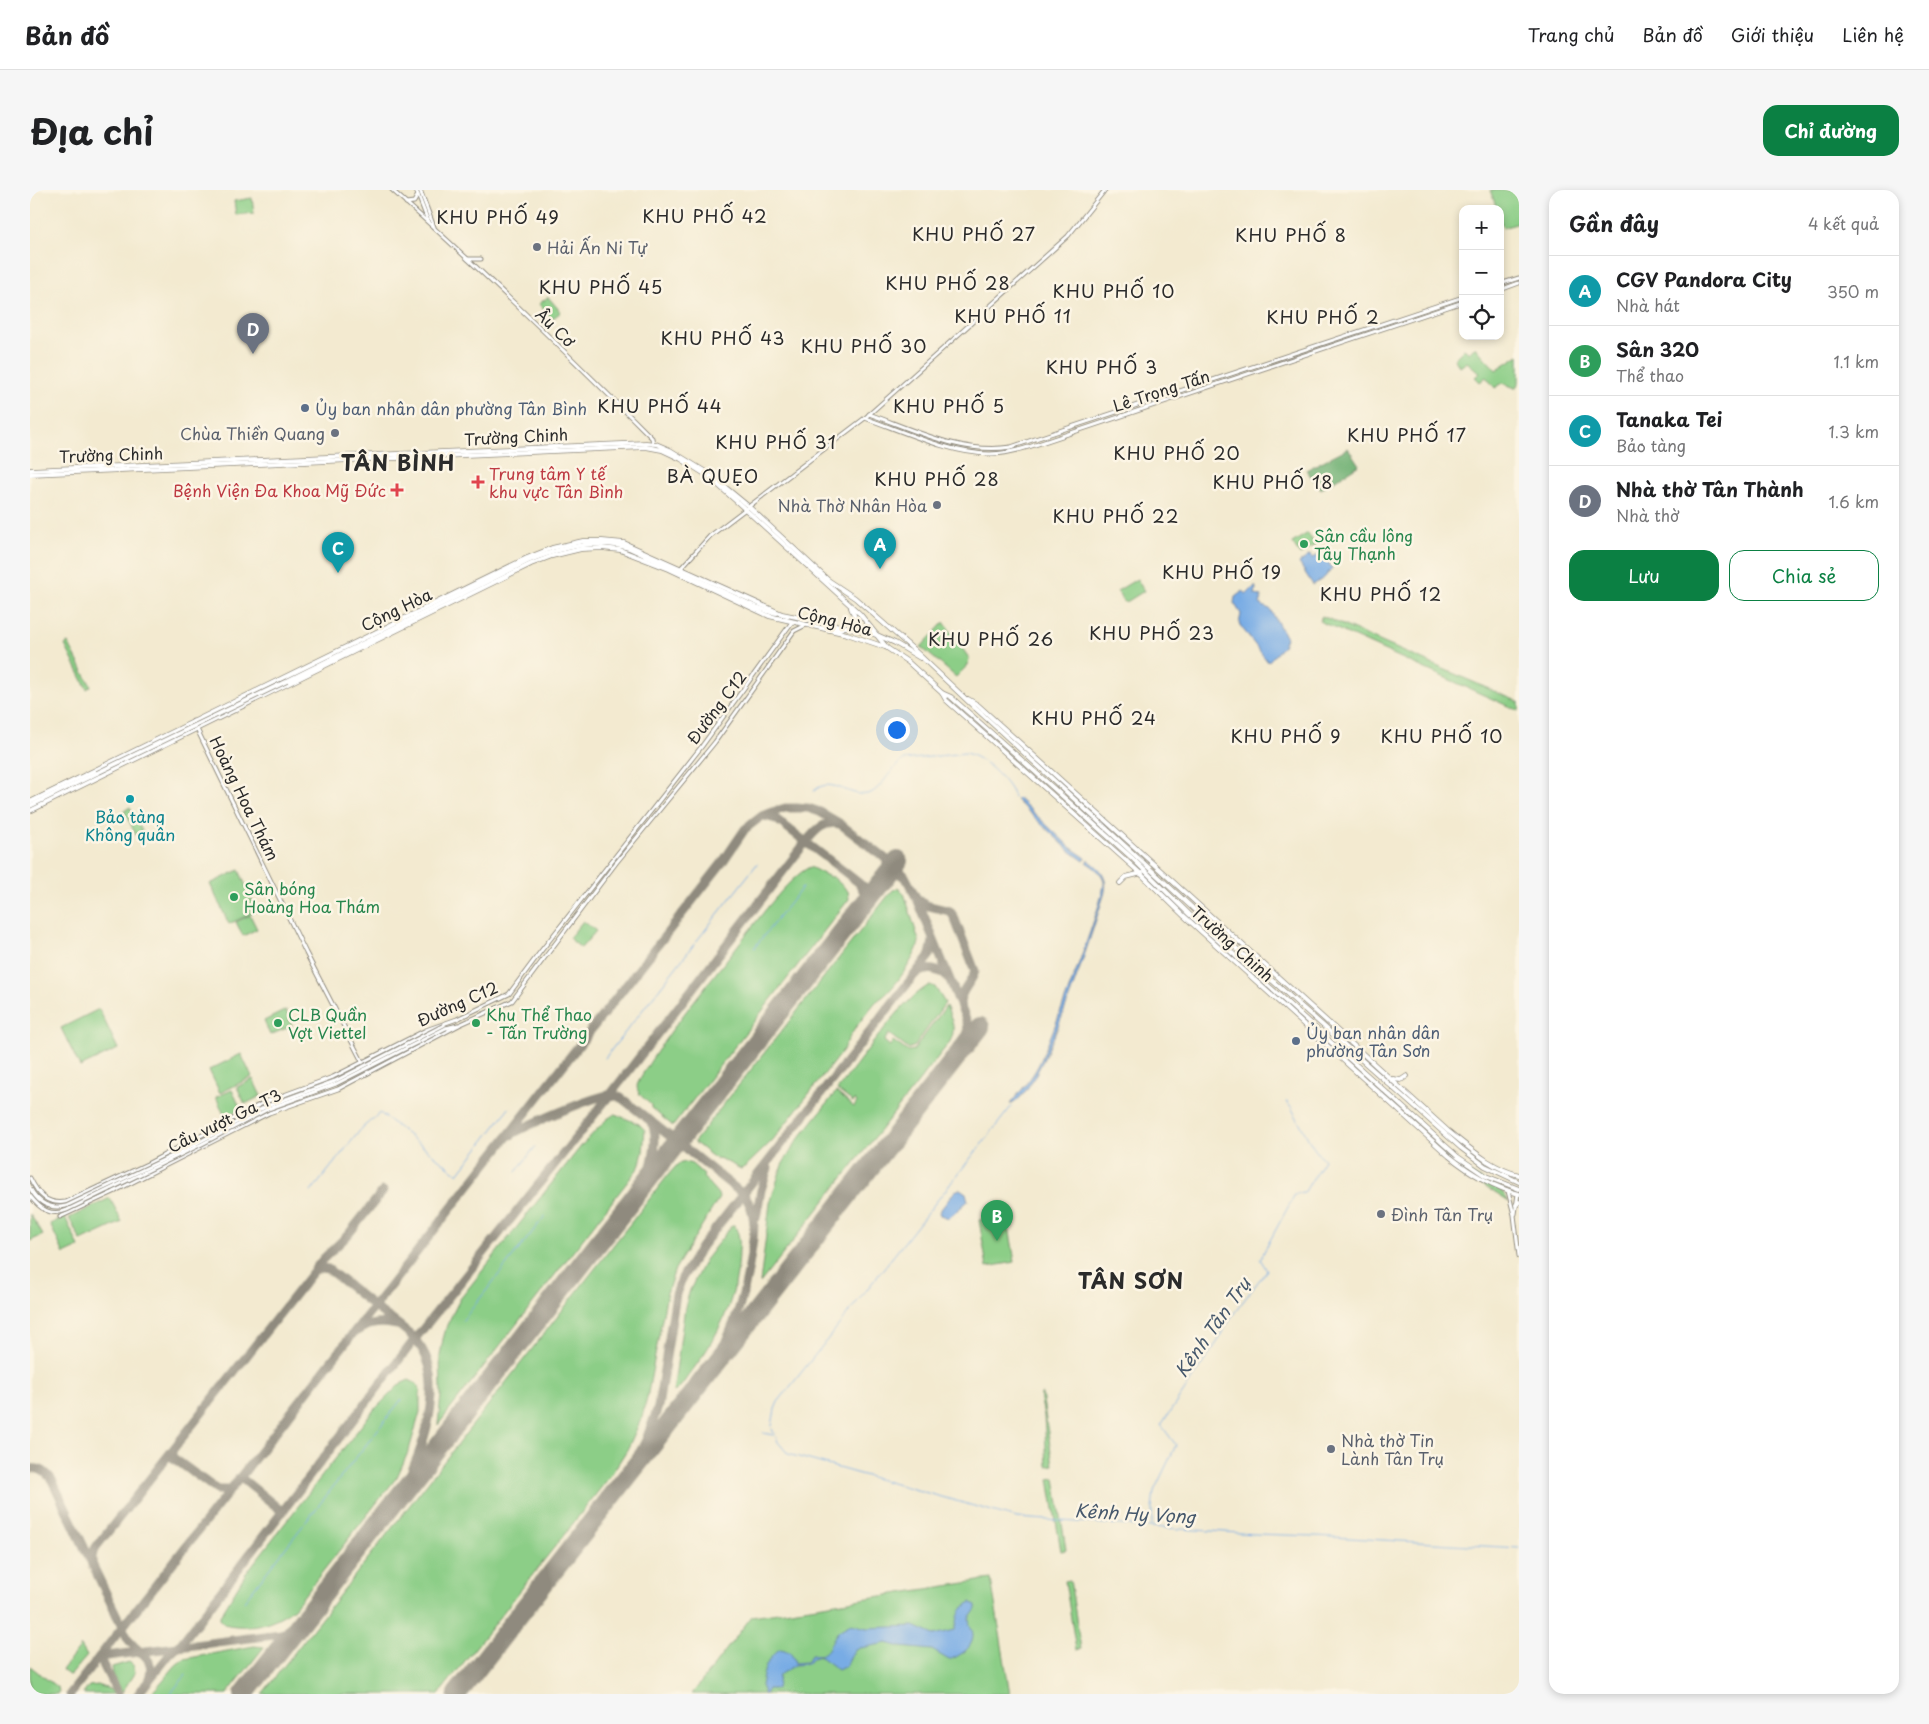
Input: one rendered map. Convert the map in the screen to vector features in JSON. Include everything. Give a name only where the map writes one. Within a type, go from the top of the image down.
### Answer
[{"type":"main road","points":[[392,190],[406,203],[426,216]]},
{"type":"main road","points":[[416,190],[426,216],[436,230]]},
{"type":"main road","points":[[420,190],[426,216]]},
{"type":"main road","points":[[677,570],[708,537],[865,418],[1068,236],[1105,190]]},
{"type":"main road","points":[[406,203],[414,202],[417,200],[418,195]]},
{"type":"main road","name":"Âu Cơ","points":[[426,216],[429,224],[652,438],[653,445]]},
{"type":"main road","points":[[468,260],[481,259]]},
{"type":"main road","points":[[1504,283],[1519,278]]},
{"type":"main road","points":[[1504,289],[1519,284]]},
{"type":"main road","name":"Lê Trọng Tấn","points":[[869,414],[958,445],[988,449],[1011,447],[1459,298]]},
{"type":"main road","name":"Lê Trọng Tấn","points":[[865,418],[960,450],[984,454],[1006,453],[1459,303]]},
{"type":"main road","name":"Trường Chinh","points":[[30,472],[653,445],[670,450],[709,474],[828,580],[855,598],[964,697],[978,705],[1334,1031],[1380,1076],[1471,1156],[1491,1170],[1519,1182]]},
{"type":"main road","name":"Trường Chinh","points":[[747,508],[864,617],[887,648],[908,662],[942,693],[946,700],[1140,873],[1184,916],[1323,1042],[1390,1098]]},
{"type":"main road","name":"Cộng Hòa","points":[[30,811],[217,719],[458,596],[535,554],[583,541],[608,541],[629,544],[755,610],[776,618],[847,634],[887,648]]},
{"type":"main road","name":"Cộng Hòa","points":[[30,802],[213,712],[458,596],[537,561],[566,552],[588,548],[625,551],[677,570],[782,614]]},
{"type":"main road","name":"Cộng Hòa","points":[[677,570],[770,612],[845,626],[877,635]]},
{"type":"main road","name":"Cộng Hòa","points":[[30,806],[458,596]]},
{"type":"main road","points":[[792,622],[797,620],[840,629],[851,625],[855,620],[849,604],[855,598]]},
{"type":"main road","name":"Cộng Hòa","points":[[770,612],[776,618]]},
{"type":"main road","points":[[786,620],[788,628]]},
{"type":"main road","name":"Đường C12","points":[[30,1178],[40,1195],[47,1201],[55,1203],[66,1202],[136,1170],[265,1102],[333,1077],[426,1030],[457,1019],[509,994],[702,746],[792,622]]},
{"type":"main road","name":"Đường C12","points":[[60,1216],[141,1179],[269,1113],[334,1090],[459,1025],[512,1001],[616,863],[715,742],[794,631],[806,625]]},
{"type":"main road","points":[[875,643],[877,635]]},
{"type":"main road","name":"Trường Chinh","points":[[877,635],[891,641],[924,661]]},
{"type":"main road","points":[[887,648],[891,641]]},
{"type":"main road","name":"Trường Chinh","points":[[942,693],[951,697],[1132,858],[1188,914],[1327,1038],[1397,1105],[1458,1157],[1509,1189],[1519,1191]]},
{"type":"main road","points":[[213,712],[217,719]]},
{"type":"main road","name":"Hoàng Hoa Thám","points":[[193,722],[306,954],[368,1073]]},
{"type":"main road","points":[[174,731],[178,738]]},
{"type":"main road","points":[[997,739],[999,748]]},
{"type":"main road","points":[[1128,863],[1137,852]]},
{"type":"main road","points":[[1120,883],[1126,877],[1146,872]]},
{"type":"main road","name":"Cầu vượt Ga T3","points":[[30,1196],[43,1209],[52,1213],[63,1212],[140,1175],[268,1109],[336,1084],[446,1027],[457,1019]]},
{"type":"main road","name":"Cầu vượt Ga T3","points":[[30,1188],[39,1200],[49,1207],[66,1206],[182,1151],[267,1106],[335,1081],[446,1027],[459,1025]]},
{"type":"main road","points":[[1323,1042],[1334,1031]]},
{"type":"main road","name":"Trường Chinh","points":[[1334,1031],[1484,1160],[1519,1175]]},
{"type":"main road","points":[[1380,1076],[1401,1080],[1407,1076]]},
{"type":"main road","points":[[1390,1098],[1401,1087]]},
{"type":"main road","points":[[1397,1105],[1406,1092]]},
{"type":"main road","points":[[206,1134],[208,1145]]},
{"type":"main road","points":[[147,1164],[152,1173]]},
{"type":"main road","points":[[136,1170],[141,1179]]},
{"type":"main road","points":[[1513,1174],[1509,1189],[1519,1256]]},
{"type":"main road","points":[[111,1181],[116,1191]]},
{"type":"main road","points":[[1514,1215],[1519,1191]]},
{"type":"green space","points":[[1490,190],[1519,190],[1519,223],[1504,228],[1504,205],[1496,205]]},
{"type":"green space","points":[[252,198],[254,213],[236,215],[234,201]]},
{"type":"green space","points":[[548,297],[561,312],[552,319],[539,304]]},
{"type":"green space","points":[[1475,347],[1496,370],[1519,355],[1519,383],[1515,388],[1503,383],[1495,388],[1486,377],[1480,382],[1475,377],[1480,373],[1467,362],[1460,367],[1454,359],[1464,349],[1469,353]]},
{"type":"green space","points":[[1348,448],[1359,465],[1321,489],[1306,470]]},
{"type":"green space","name":"Sân cầu lông Tây Thạnh","points":[[1308,533],[1315,545],[1300,555],[1292,543]]},
{"type":"green space","points":[[1137,579],[1144,591],[1125,603],[1117,591]]},
{"type":"green space","points":[[1322,616],[1519,702],[1519,711],[1319,621]]},
{"type":"green space","points":[[944,622],[969,658],[968,665],[956,677],[921,647]]},
{"type":"green space","points":[[68,643],[91,686],[87,689],[65,645]]},
{"type":"green space","points":[[130,807],[144,835],[138,839],[124,811]]},
{"type":"green space","points":[[810,867],[830,877],[832,876],[848,891],[849,899],[673,1126],[651,1108],[651,1105],[640,1094],[637,1088],[639,1080],[699,994],[762,914],[801,872]]},
{"type":"green space","name":"Sân bóng Hoàng Hoa Thám","points":[[239,870],[257,911],[229,924],[210,884]]},
{"type":"green space","points":[[898,888],[904,893],[919,941],[906,969],[890,990],[865,1015],[853,1031],[843,1050],[772,1141],[741,1169],[719,1158],[717,1160],[694,1142],[887,897],[893,890]]},
{"type":"green space","points":[[250,915],[257,929],[243,936],[236,922]]},
{"type":"green space","points":[[583,921],[596,931],[581,948],[569,938]]},
{"type":"green space","points":[[930,985],[935,987],[945,1003],[915,1046],[908,1049],[889,1034],[884,1041],[890,1046],[893,1041],[907,1051],[914,1050],[946,1006],[952,1020],[953,1029],[949,1043],[760,1283],[770,1203],[782,1165],[797,1141],[836,1092],[854,1107],[857,1102],[855,1100],[853,1102],[837,1090],[894,1017],[919,992]]},
{"type":"green space","points":[[99,1009],[118,1049],[80,1067],[61,1028]]},
{"type":"green space","name":"CLB Quần Vợt Viettel","points":[[286,1010],[292,1026],[270,1035],[264,1021]]},
{"type":"green space","points":[[241,1054],[252,1077],[220,1093],[209,1070]]},
{"type":"green space","points":[[253,1079],[261,1096],[245,1104],[237,1087]]},
{"type":"green space","points":[[232,1090],[241,1109],[225,1117],[216,1097]]},
{"type":"green space","points":[[615,1114],[639,1124],[645,1130],[643,1152],[639,1167],[438,1425],[441,1395],[440,1356],[447,1325],[460,1299],[582,1145],[607,1119]]},
{"type":"green space","points":[[1443,1154],[1473,1175],[1502,1191],[1509,1202],[1441,1158]]},
{"type":"green space","points":[[685,1162],[692,1164],[704,1175],[703,1177],[718,1194],[719,1198],[675,1269],[667,1293],[647,1398],[642,1417],[628,1448],[611,1475],[439,1694],[262,1694],[669,1174],[678,1164]]},
{"type":"green space","points":[[110,1198],[122,1222],[81,1241],[69,1218]]},
{"type":"green space","points":[[30,1214],[43,1235],[30,1241]]},
{"type":"green space","points":[[1007,1215],[1015,1262],[987,1267],[979,1220]]},
{"type":"green space","points":[[65,1217],[79,1247],[64,1254],[50,1224]]},
{"type":"green space","points":[[732,1225],[734,1225],[739,1237],[738,1267],[735,1285],[724,1318],[708,1348],[681,1386],[673,1392],[685,1307],[690,1290],[705,1260]]},
{"type":"green space","points":[[409,1380],[417,1384],[420,1390],[420,1412],[409,1450],[397,1477],[294,1608],[269,1622],[252,1626],[224,1624],[220,1616],[246,1573],[372,1412],[400,1384]]},
{"type":"green space","points":[[1042,1394],[1053,1465],[1047,1466],[1044,1416],[1040,1395]]},
{"type":"green space","points":[[1055,1478],[1066,1550],[1061,1551],[1049,1479]]},
{"type":"green space","points":[[991,1579],[1010,1694],[692,1694],[752,1616]]},
{"type":"green space","points":[[1070,1580],[1081,1649],[1076,1650],[1065,1581]]},
{"type":"green space","points":[[81,1646],[87,1656],[70,1676],[62,1670]]},
{"type":"green space","points":[[254,1646],[264,1647],[227,1694],[151,1694],[176,1665],[184,1659]]},
{"type":"green space","points":[[129,1662],[134,1666],[135,1672],[121,1694],[114,1680],[112,1667]]},
{"type":"green space","points":[[30,1666],[58,1688],[57,1694],[30,1694]]},
{"type":"green space","points":[[98,1685],[109,1689],[115,1694],[83,1694],[89,1686]]},
{"type":"water","points":[[1310,555],[1312,558],[1317,556],[1320,560],[1324,556],[1332,568],[1325,577],[1313,585],[1299,563]]},
{"type":"water","points":[[1256,587],[1255,595],[1261,596],[1260,603],[1262,606],[1270,609],[1286,638],[1283,646],[1268,662],[1239,624],[1241,614],[1234,603],[1235,597],[1243,591],[1247,594]]},
{"type":"water","points":[[1018,798],[1070,847],[1086,858],[1084,861],[1070,851],[1016,800]]},
{"type":"water","points":[[1088,860],[1103,874],[1106,884],[1104,895],[1078,974],[1052,1041],[1025,1092],[1010,1104],[1030,1079],[1039,1064],[1065,1001],[1097,912],[1104,881],[1099,872],[1086,862]]},
{"type":"water","points":[[960,1189],[966,1193],[968,1201],[949,1218],[940,1215],[939,1212],[955,1191]]},
{"type":"water","points":[[971,1602],[976,1605],[976,1609],[969,1619],[973,1633],[971,1644],[961,1654],[949,1660],[932,1650],[901,1647],[887,1643],[855,1649],[846,1666],[838,1670],[819,1656],[813,1658],[807,1664],[794,1665],[779,1675],[777,1689],[768,1689],[763,1694],[761,1686],[764,1670],[772,1656],[780,1649],[790,1653],[795,1663],[807,1662],[811,1655],[825,1652],[838,1632],[851,1624],[867,1628],[914,1626],[934,1635],[955,1630],[960,1611]]},
{"type":"waterway","points":[[814,791],[826,785],[853,793],[867,794],[877,789],[899,763],[904,760],[965,753],[979,759],[994,770],[1006,783],[1014,797]]},
{"type":"waterway","points":[[605,1058],[757,864]]},
{"type":"waterway","points":[[754,948],[802,888]]},
{"type":"waterway","name":"Kênh Tân Trụ","points":[[1152,1526],[1154,1491],[1176,1445],[1161,1425],[1220,1338],[1232,1316],[1267,1270],[1260,1259],[1295,1194],[1304,1193],[1324,1160],[1313,1147],[1287,1102]]},
{"type":"waterway","points":[[311,1192],[362,1128],[380,1113],[458,1174],[510,1107]]},
{"type":"waterway","name":"Kênh Hy Vọng","points":[[772,1426],[778,1402],[1011,1107]]},
{"type":"waterway","points":[[516,1172],[535,1147]]},
{"type":"waterway","points":[[463,1320],[545,1216]]},
{"type":"waterway","points":[[244,1601],[401,1400]]},
{"type":"waterway","name":"Kênh Hy Vọng","points":[[772,1429],[778,1442],[788,1454],[1017,1518],[1255,1534],[1519,1548]]},
{"type":"waterway","points":[[763,1433],[773,1435]]},
{"type":"waterway","points":[[170,1694],[186,1675]]},
{"type":"taxiway","points":[[70,1694],[722,863],[745,829],[762,816],[785,808],[808,808],[820,812],[839,823],[894,865],[905,876],[918,901],[967,1022],[966,1045]]},
{"type":"taxiway","points":[[764,816],[776,819],[859,883],[864,892],[864,904]]},
{"type":"taxiway","points":[[138,1694],[170,1654],[179,1646],[415,1339],[610,1095],[805,843],[820,827],[834,823],[840,824]]},
{"type":"taxiway","points":[[886,876],[897,872],[904,876]]},
{"type":"taxiway","points":[[861,885],[869,889],[876,888]]},
{"type":"taxiway","points":[[918,899],[925,905],[950,911],[954,917],[975,971],[962,994],[960,1003]]},
{"type":"taxiway","points":[[629,1474],[646,1440],[658,1407],[676,1294],[682,1278],[702,1246],[930,955],[933,941]]},
{"type":"taxiway","points":[[917,973],[933,970],[948,978]]},
{"type":"taxiway","points":[[511,1135],[576,1105],[603,1096],[616,1096],[624,1100],[744,1195],[751,1209],[754,1223],[745,1286],[737,1316],[717,1359],[708,1373]]},
{"type":"taxiway","points":[[647,1181],[655,1143],[654,1128],[651,1121]]},
{"type":"taxiway","points":[[756,1218],[761,1190],[768,1168]]},
{"type":"taxiway","points":[[92,1565],[92,1555],[96,1547],[323,1259],[347,1236],[383,1191]]},
{"type":"taxiway","points":[[315,1270],[321,1268],[328,1269],[402,1327],[417,1342],[427,1359],[431,1378],[432,1399],[429,1420],[415,1462],[399,1497]]},
{"type":"taxiway","points":[[357,1331],[377,1324],[397,1325]]},
{"type":"taxiway","points":[[172,1451],[172,1457],[217,1490],[230,1490]]},
{"type":"taxiway","points":[[30,1469],[42,1471],[52,1480],[128,1639],[148,1660],[151,1671],[149,1679]]},
{"type":"taxiway","points":[[240,1477],[283,1512]]},
{"type":"taxiway","points":[[118,1694],[99,1657],[281,1634],[295,1629]]},
{"type":"runway","points":[[244,1694],[898,861]]},
{"type":"runway","points":[[457,1694],[980,1027]]},
{"type":"place","name":"Hải Ấn Ni Tự","points":[[537,247]]},
{"type":"place","name":"Nhà thờ Tân Thành","points":[[253,354]]},
{"type":"place","name":"Ủy ban nhân dân phường Tân Bình","points":[[305,408]]},
{"type":"place","name":"Chùa Thiền Quang","points":[[335,433]]},
{"type":"place","name":"Trung tâm Y tế khu vực Tân Bình","points":[[478,482]]},
{"type":"place","name":"Bệnh Viện Đa Khoa Mỹ Đức","points":[[397,490]]},
{"type":"place","name":"Nhà Thờ Nhân Hòa","points":[[937,505]]},
{"type":"place","name":"Sân cầu lông Tây Thạnh","points":[[1304,544]]},
{"type":"place","name":"CGV Pandora City","points":[[880,569]]},
{"type":"place","name":"Tanaka Tei","points":[[338,573]]},
{"type":"place","name":"Bảo tàng Không quân","points":[[130,799]]},
{"type":"place","name":"Sân bóng Hoàng Hoa Thám","points":[[234,897]]},
{"type":"place","name":"CLB Quần Vợt Viettel","points":[[278,1023]]},
{"type":"place","name":"Khu Thể Thao - Tấn Trường","points":[[476,1023]]},
{"type":"place","name":"Ủy ban nhân dân phường Tân Sơn","points":[[1296,1041]]},
{"type":"place","name":"Đình Tân Trụ","points":[[1381,1214]]},
{"type":"place","name":"Sân 320","points":[[997,1241]]},
{"type":"place","name":"Nhà thờ Tin Lành Tân Trụ","points":[[1331,1449]]},
{"type":"district","name":"KHU PHỐ 42","points":[[705,215]]},
{"type":"district","name":"KHU PHỐ 49","points":[[498,216]]},
{"type":"district","name":"KHU PHỐ 27","points":[[974,233]]},
{"type":"district","name":"KHU PHỐ 8","points":[[1291,234]]},
{"type":"district","name":"KHU PHỐ 28","points":[[948,282]]},
{"type":"district","name":"KHU PHỐ 45","points":[[601,286]]},
{"type":"district","name":"KHU PHỐ 10","points":[[1114,290]]},
{"type":"district","name":"KHU PHỐ 11","points":[[1013,315]]},
{"type":"district","name":"KHU PHỐ 2","points":[[1323,316]]},
{"type":"district","name":"KHU PHỐ 43","points":[[723,337]]},
{"type":"district","name":"KHU PHỐ 30","points":[[864,345]]},
{"type":"district","name":"KHU PHỐ 3","points":[[1102,366]]},
{"type":"district","name":"KHU PHỐ 44","points":[[660,405]]},
{"type":"district","name":"KHU PHỐ 5","points":[[949,405]]},
{"type":"district","name":"KHU PHỐ 17","points":[[1407,434]]},
{"type":"district","name":"KHU PHỐ 31","points":[[776,441]]},
{"type":"district","name":"KHU PHỐ 20","points":[[1177,452]]},
{"type":"district","name":"TÂN BÌNH","points":[[398,462]]},
{"type":"district","name":"BÀ QUẸO","points":[[713,475]]},
{"type":"district","name":"KHU PHỐ 28","points":[[937,478]]},
{"type":"district","name":"KHU PHỐ 18","points":[[1273,481]]},
{"type":"district","name":"KHU PHỐ 22","points":[[1116,515]]},
{"type":"district","name":"KHU PHỐ 19","points":[[1222,571]]},
{"type":"district","name":"KHU PHỐ 12","points":[[1381,593]]},
{"type":"district","name":"KHU PHỐ 23","points":[[1152,632]]},
{"type":"district","name":"KHU PHỐ 26","points":[[991,638]]},
{"type":"district","name":"KHU PHỐ 24","points":[[1094,717]]},
{"type":"district","name":"KHU PHỐ 9","points":[[1286,735]]},
{"type":"district","name":"KHU PHỐ 10","points":[[1442,735]]},
{"type":"district","name":"TÂN SƠN","points":[[1131,1280]]}]
